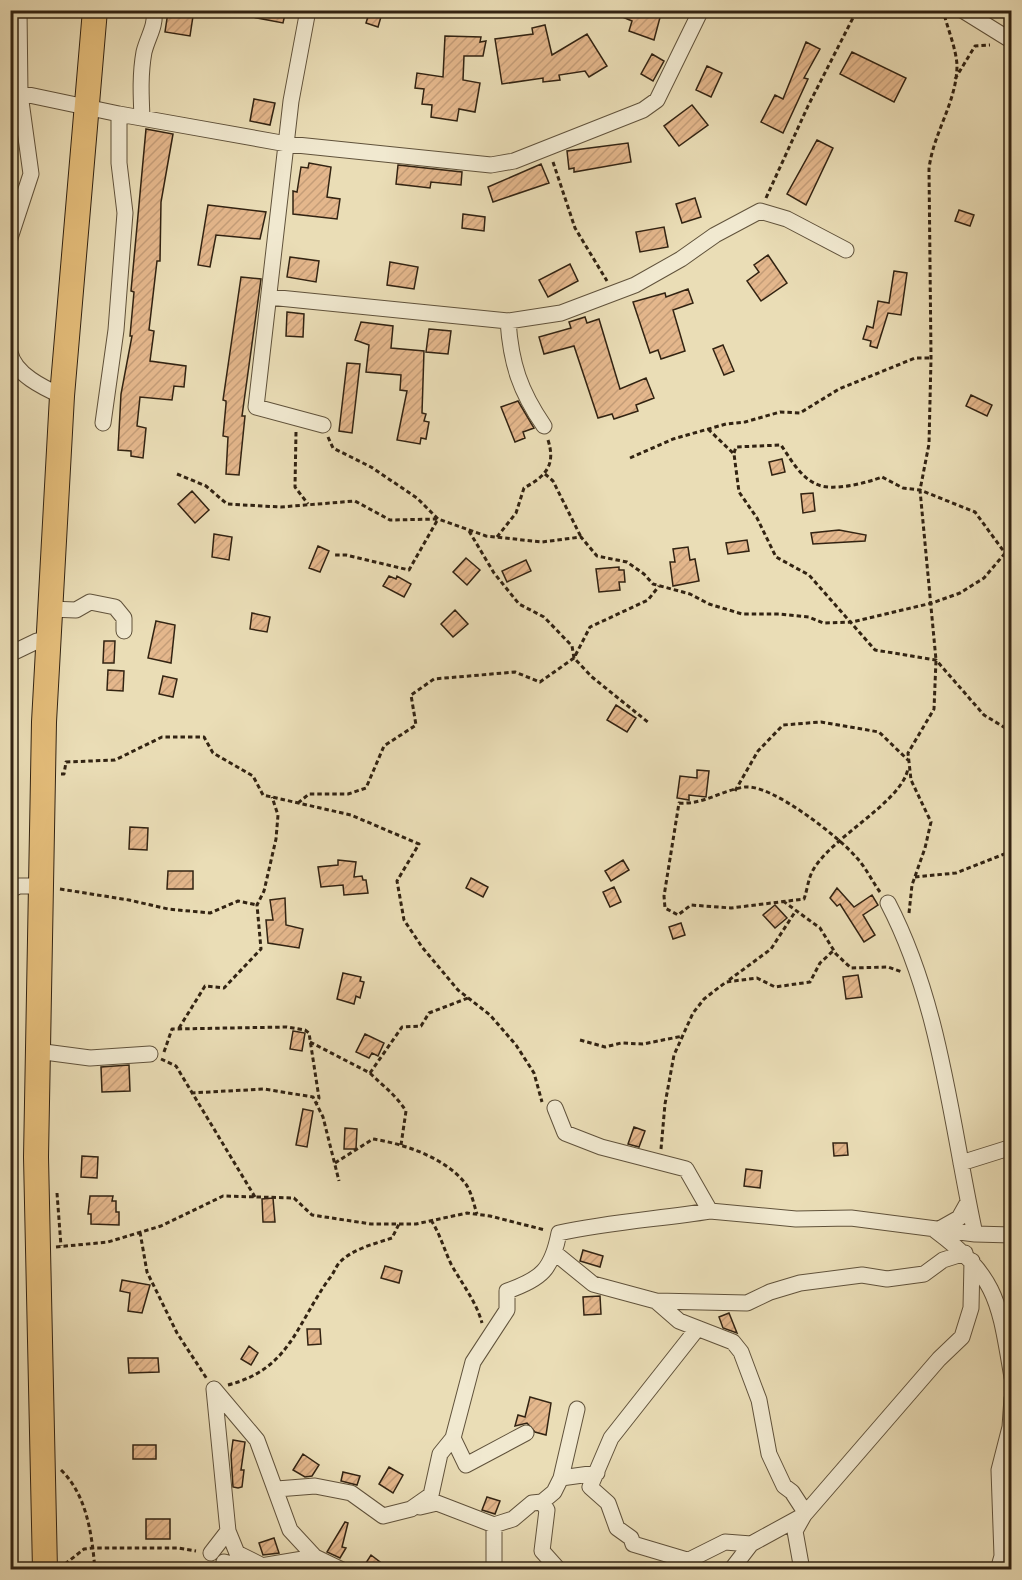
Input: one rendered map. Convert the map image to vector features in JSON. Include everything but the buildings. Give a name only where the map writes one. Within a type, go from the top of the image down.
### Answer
[{"type":"main road","points":[[45,1569],[36,1157],[43,776],[49,609],[62,396],[95,10]]},
{"type":"street","points":[[10,237],[31,174],[15,93],[18,10]]},
{"type":"street","points":[[142,118],[140,84],[145,49],[155,23],[154,10]]},
{"type":"street","points":[[308,10],[291,101],[256,407],[323,425]]},
{"type":"street","points":[[15,93],[286,144],[491,165],[514,160],[643,110],[657,100],[701,10]]},
{"type":"street","points":[[962,10],[1011,41]]},
{"type":"street","points":[[103,423],[116,330],[125,213],[119,163],[119,114]]},
{"type":"street","points":[[269,297],[508,321],[561,313],[635,285],[681,259],[715,235],[760,211],[787,219],[846,250]]},
{"type":"street","points":[[508,321],[510,354],[524,396],[544,426]]},
{"type":"street","points":[[11,358],[39,386],[62,396]]},
{"type":"street","points":[[49,609],[76,610],[90,602],[115,607],[124,618],[124,631]]},
{"type":"street","points":[[10,654],[37,641],[48,643]]},
{"type":"street","points":[[10,890],[19,886],[40,886]]},
{"type":"street","points":[[888,903],[906,938],[933,1032],[975,1234]]},
{"type":"street","points":[[38,1051],[90,1058],[156,1057]]},
{"type":"street","points":[[555,1108],[565,1132],[601,1147],[654,1163],[686,1169],[710,1211]]},
{"type":"street","points":[[961,1163],[1011,1147]]},
{"type":"street","points":[[936,1231],[959,1218],[968,1202]]},
{"type":"street","points":[[411,1509],[431,1495],[440,1455],[453,1438],[473,1362],[507,1310],[507,1291],[531,1282],[554,1258],[559,1233],[604,1223],[667,1218],[710,1211],[796,1220],[851,1218],[936,1231],[1011,1235]]},
{"type":"street","points":[[936,1231],[968,1257],[991,1287],[1001,1316],[1011,1377]]},
{"type":"street","points":[[555,1253],[593,1284],[656,1301],[747,1303],[770,1292],[800,1283],[862,1275],[887,1279],[924,1274],[943,1260],[968,1257]]},
{"type":"street","points":[[802,1569],[795,1531],[805,1514],[939,1359],[963,1337],[971,1308],[968,1257]]},
{"type":"street","points":[[656,1301],[679,1321],[733,1342],[741,1352],[763,1415],[769,1454],[784,1486],[792,1492],[805,1514]]},
{"type":"street","points":[[690,1561],[633,1544],[631,1538],[617,1528],[608,1503],[590,1487],[611,1438],[697,1329]]},
{"type":"street","points":[[214,1389],[257,1440],[277,1489],[290,1530],[315,1557],[342,1569]]},
{"type":"street","points":[[214,1389],[228,1532],[237,1553],[264,1568]]},
{"type":"street","points":[[998,1569],[1002,1556],[999,1470],[1010,1426],[1011,1398]]},
{"type":"street","points":[[277,1489],[315,1486],[351,1493],[383,1516],[437,1503],[494,1525],[513,1519],[532,1503],[543,1502],[554,1492],[561,1478],[577,1409]]},
{"type":"street","points":[[453,1438],[466,1465],[526,1433]]},
{"type":"street","points":[[561,1478],[597,1473]]},
{"type":"street","points":[[543,1502],[547,1510],[542,1551],[559,1569]]},
{"type":"street","points":[[731,1569],[751,1544],[805,1514]]},
{"type":"street","points":[[494,1525],[494,1569]]},
{"type":"street","points":[[211,1553],[228,1532]]},
{"type":"street","points":[[669,1569],[690,1561],[725,1542],[751,1544]]},
{"type":"street","points":[[224,1563],[248,1568],[264,1568],[315,1557]]},
{"type":"path","points":[[760,211],[807,106],[857,10]]},
{"type":"path","points":[[906,938],[915,877],[931,822],[911,780],[908,753],[934,709],[936,660],[920,490],[929,444],[931,358],[929,169],[932,148],[948,111],[957,64],[943,10]]},
{"type":"path","points":[[954,80],[975,46],[993,44]]},
{"type":"path","points":[[548,147],[563,198],[575,228],[614,293]]},
{"type":"path","points":[[630,458],[673,439],[708,429],[746,422],[780,412],[800,413],[839,389],[915,358],[931,358]]},
{"type":"path","points":[[296,418],[295,487],[308,504]]},
{"type":"path","points":[[323,425],[333,448],[390,479],[417,498],[438,519]]},
{"type":"path","points":[[496,538],[516,513],[524,488],[545,474],[551,464],[552,452],[544,426]]},
{"type":"path","points":[[708,429],[734,453]]},
{"type":"path","points":[[1011,558],[1005,554],[975,512],[920,490],[903,488],[882,477],[858,485],[817,485],[802,474],[781,445],[736,447],[734,453],[739,492],[757,518],[776,557],[809,575],[875,650],[936,660],[984,715],[1011,732]]},
{"type":"path","points":[[177,474],[206,486],[227,504],[281,507],[355,501],[390,520],[438,519],[496,538],[542,542],[581,537]]},
{"type":"path","points":[[545,474],[553,481],[581,537],[597,556],[627,562],[653,584],[690,594],[709,604],[742,614],[809,617],[824,623],[852,622],[932,603],[974,587],[1011,545]]},
{"type":"path","points":[[335,555],[346,555],[409,570],[438,519]]},
{"type":"path","points":[[468,530],[494,573],[519,604],[544,617],[572,646],[574,658],[592,677],[650,723]]},
{"type":"path","points":[[298,803],[309,794],[348,794],[366,788],[384,746],[416,725],[411,695],[434,679],[515,672],[540,682],[574,658],[590,627],[648,600],[659,586]]},
{"type":"path","points":[[735,791],[758,752],[783,725],[821,722],[879,732],[909,761]]},
{"type":"path","points":[[43,776],[64,774],[66,762],[115,760],[162,737],[204,736],[213,753],[253,776],[263,795],[351,815],[419,844],[397,881],[404,920],[422,947],[458,990],[490,1015],[516,1045],[534,1073],[540,1101],[555,1108]]},
{"type":"path","points":[[888,903],[856,857],[839,842],[819,824],[776,795],[747,787],[694,804],[679,803],[665,885],[665,908],[678,915],[691,905],[731,908],[804,899],[813,872],[839,842],[885,801],[907,776],[909,761]]},
{"type":"path","points":[[179,1028],[205,986],[224,988],[261,949],[257,905],[264,891],[276,839],[278,815],[272,797]]},
{"type":"path","points":[[915,877],[956,873],[1011,850]]},
{"type":"path","points":[[40,886],[129,900],[168,909],[210,913],[238,901],[257,905]]},
{"type":"path","points":[[783,901],[795,912],[820,928],[834,951],[851,968],[888,967],[918,978]]},
{"type":"path","points":[[654,1163],[660,1155],[664,1104],[674,1055],[693,1013],[704,999],[771,949],[795,912]]},
{"type":"path","points":[[726,982],[757,978],[775,987],[810,982],[820,963],[834,951]]},
{"type":"path","points":[[370,1072],[402,1027],[421,1026],[429,1013],[468,998]]},
{"type":"path","points":[[255,1197],[176,1066],[156,1057],[172,1029],[287,1027],[305,1030],[310,1042],[319,1098],[316,1104]]},
{"type":"path","points":[[580,1040],[604,1047],[621,1043],[643,1044],[683,1036]]},
{"type":"path","points":[[310,1042],[370,1072],[385,1088],[394,1093],[406,1111],[401,1145]]},
{"type":"path","points":[[191,1093],[264,1089],[313,1097],[323,1117],[339,1181]]},
{"type":"path","points":[[335,1163],[373,1139],[401,1145],[431,1156],[466,1183],[477,1214]]},
{"type":"path","points":[[39,1249],[108,1242],[161,1226],[223,1196],[294,1198],[312,1215],[371,1224],[399,1224],[467,1213],[559,1233]]},
{"type":"path","points":[[431,1220],[440,1233],[450,1262],[479,1311],[488,1336]]},
{"type":"path","points":[[140,1232],[147,1272],[177,1333],[214,1389],[252,1379],[270,1366],[290,1346],[317,1296],[338,1264],[361,1248],[392,1238],[399,1224]]},
{"type":"path","points":[[43,1452],[74,1482],[85,1510],[95,1569]]},
{"type":"path","points":[[59,1569],[84,1549],[93,1548],[178,1548],[201,1552],[224,1563]]}]
